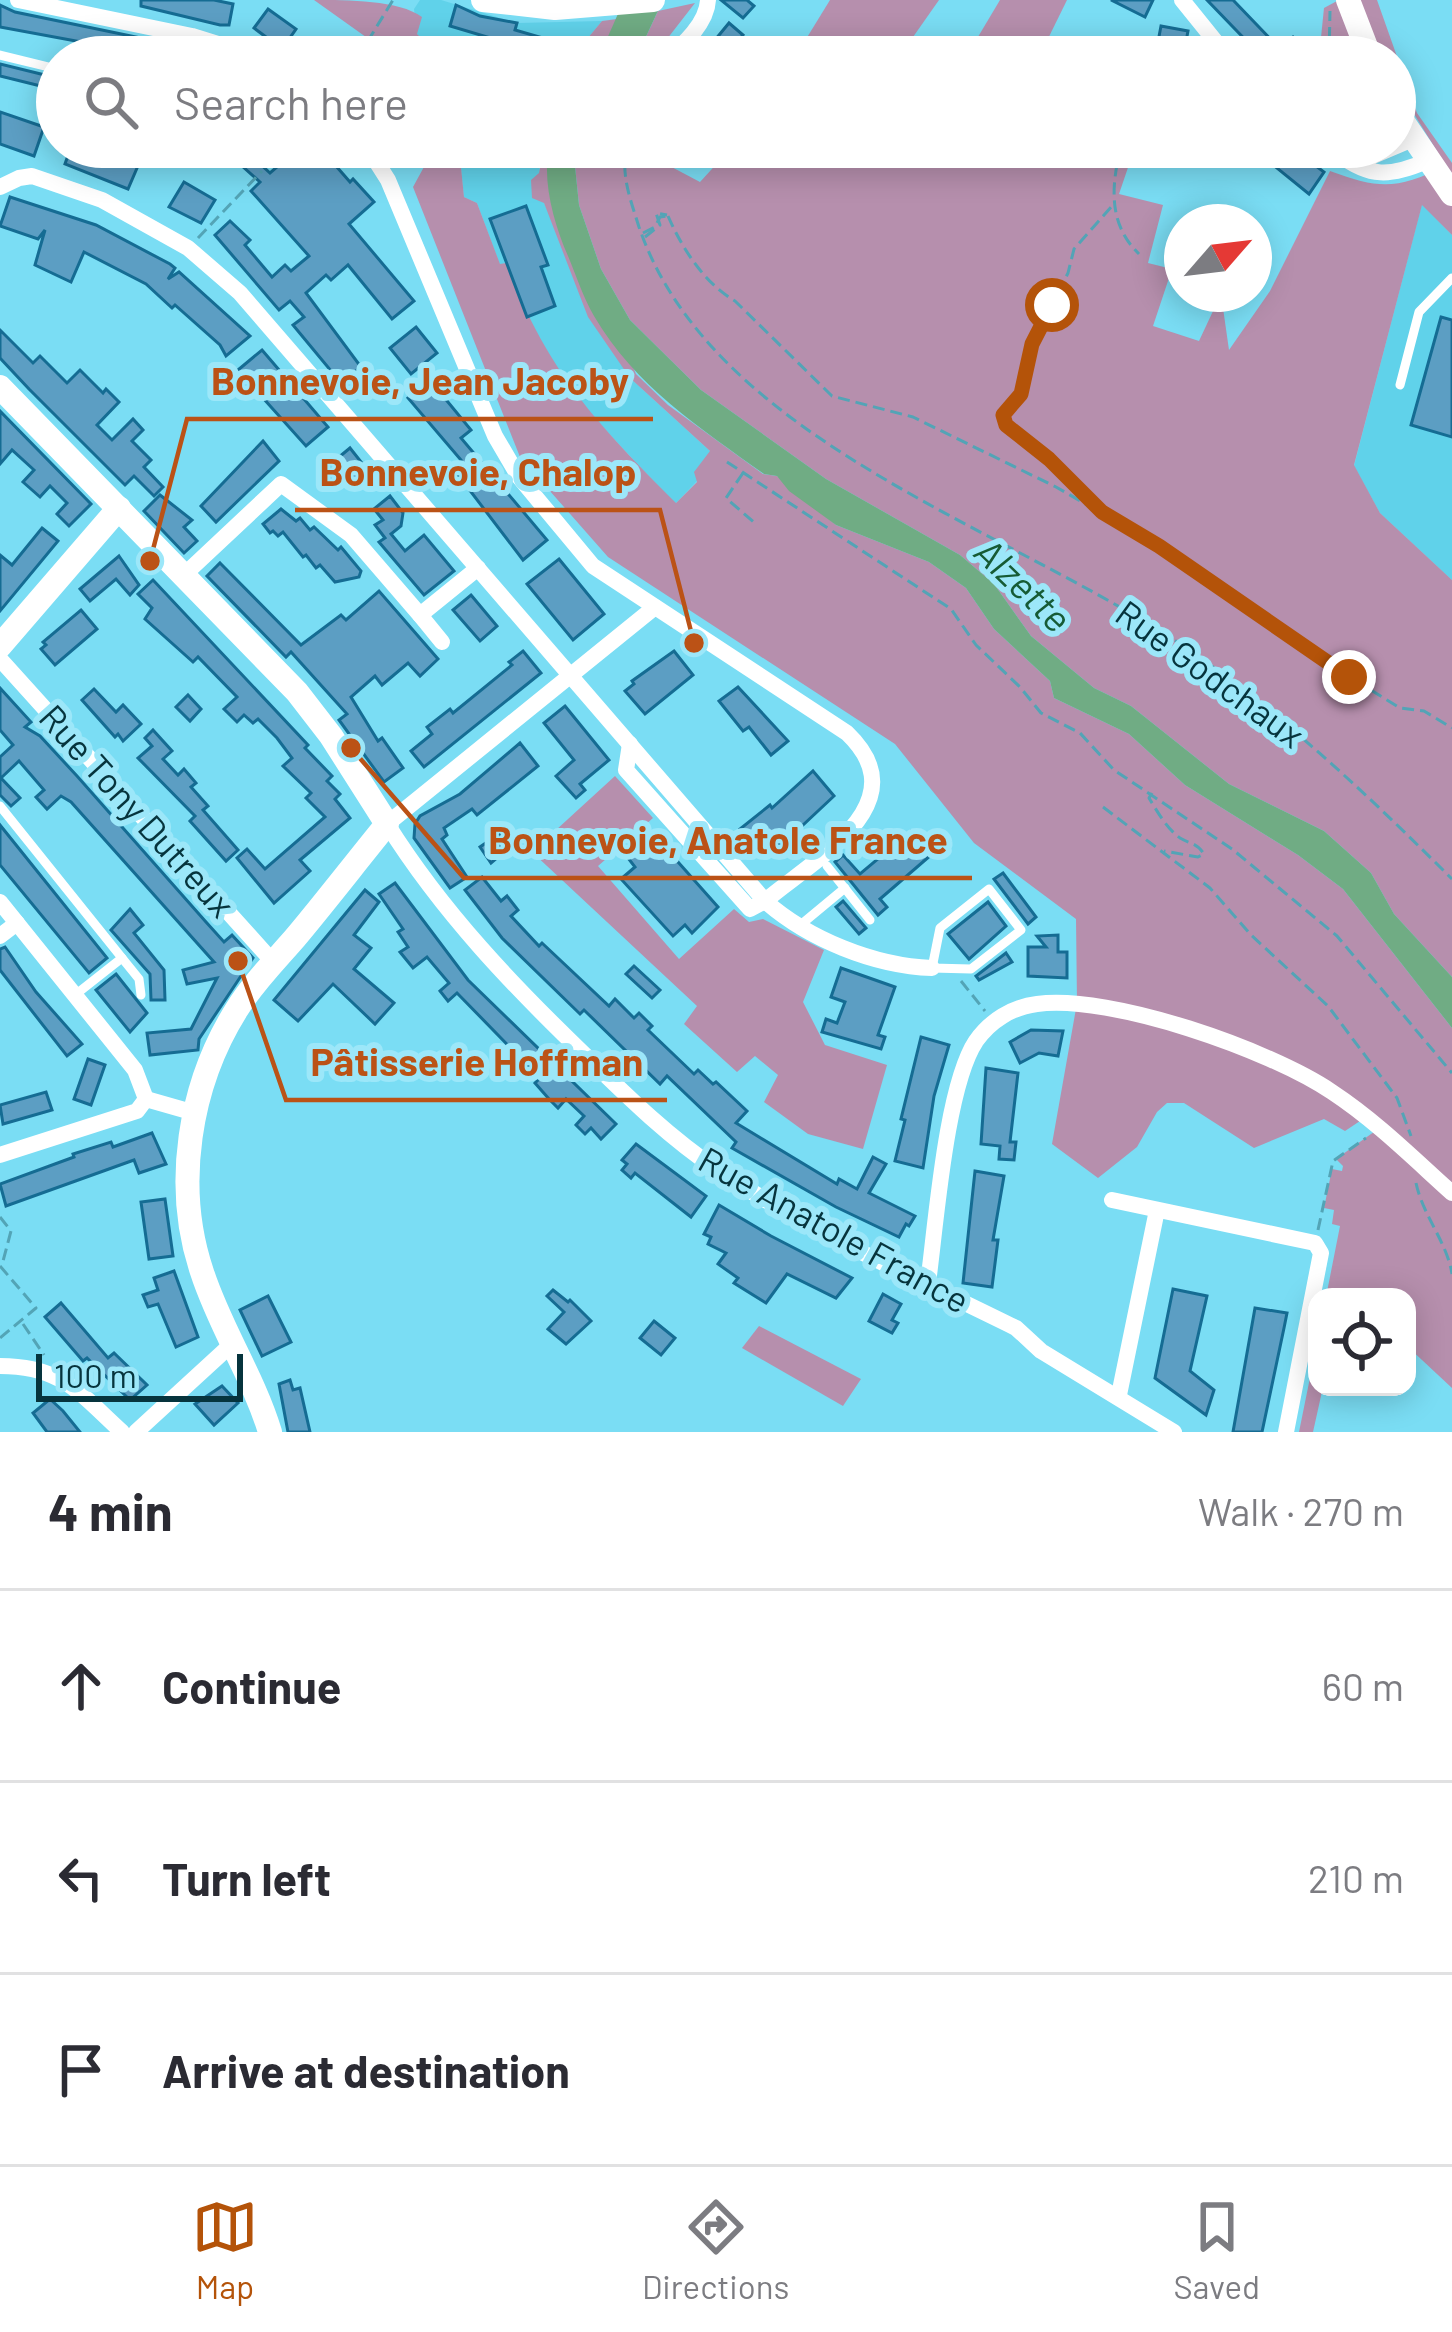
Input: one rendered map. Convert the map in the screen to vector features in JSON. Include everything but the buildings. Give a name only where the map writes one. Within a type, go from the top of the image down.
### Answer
[{"type":"main road","points":[[486,0],[555,8],[653,0]]},
{"type":"main road","points":[[1339,2],[1358,36]]},
{"type":"main road","points":[[1416,144],[1452,194]]},
{"type":"main road","points":[[0,387],[297,692],[332,736],[387,824],[234,1014],[219,1042],[195,1113],[186,1181],[190,1230],[201,1271],[260,1399],[270,1432]]},
{"type":"main road","points":[[0,646],[119,508]]},
{"type":"street","points":[[18,0],[192,36]]},
{"type":"street","points":[[689,36],[706,13],[708,0]]},
{"type":"street","points":[[1182,0],[1211,36]]},
{"type":"street","points":[[1416,165],[1427,161]]},
{"type":"street","points":[[0,188],[32,176],[102,200],[188,248],[240,292],[629,744],[626,770],[750,909],[857,824],[871,802],[875,777],[866,751],[847,733],[593,566],[519,477],[495,436],[380,168]]},
{"type":"street","points":[[1356,168],[1381,176],[1406,168]]},
{"type":"street","points":[[184,575],[280,484],[351,535],[442,642]]},
{"type":"street","points":[[420,616],[478,568]]},
{"type":"street","points":[[387,824],[655,607]]},
{"type":"street","name":"Rue Tony Dutreux","points":[[0,658],[274,963]]},
{"type":"street","name":"Rue Anatole France","points":[[387,824],[470,940],[670,1137],[743,1185],[1016,1328],[1041,1351],[1174,1432]]},
{"type":"street","points":[[765,901],[798,928],[902,968],[941,969]]},
{"type":"street","points":[[0,902],[135,1070],[146,1099]]},
{"type":"street","points":[[0,937],[17,923]]},
{"type":"street","points":[[928,1283],[956,1091],[966,1058],[994,1021],[1014,1009],[1060,1003],[1176,1024],[1300,1072],[1379,1128],[1452,1193]]},
{"type":"street","points":[[146,1099],[195,1113]]},
{"type":"street","points":[[0,1155],[137,1111],[146,1099]]},
{"type":"street","points":[[1112,1200],[1315,1243],[1321,1253],[1286,1432]]},
{"type":"street","points":[[1119,1395],[1157,1210]]},
{"type":"street","points":[[136,1432],[233,1343]]},
{"type":"street","points":[[0,1366],[43,1369],[67,1382],[122,1432]]},
{"type":"lane","points":[[0,56],[36,64]]},
{"type":"lane","points":[[1400,385],[1419,312],[1452,278]]},
{"type":"lane","points":[[0,806],[139,980],[141,995]]},
{"type":"lane","points":[[826,866],[870,920]]},
{"type":"lane","points":[[798,928],[845,889]]},
{"type":"lane","points":[[989,889],[1021,929],[971,969],[941,969],[940,928],[989,889]]},
{"type":"lane","points":[[75,995],[122,958]]},
{"type":"path","points":[[371,36],[393,0]]},
{"type":"path","points":[[1333,36],[1339,2]]},
{"type":"path","points":[[188,248],[264,168]]},
{"type":"path","name":"Rue Godchaux","points":[[626,168],[642,236],[660,276],[730,367],[802,428],[1094,590],[1206,661],[1358,785],[1452,879]]},
{"type":"path","points":[[1115,168],[1113,205],[1118,225],[1138,254]]},
{"type":"path","points":[[1102,512],[1049,459],[1006,425],[1003,415],[1021,394],[1032,344],[1068,273],[1074,249],[1113,205]]},
{"type":"path","points":[[642,236],[657,230],[658,220],[668,216],[688,254],[719,292],[735,301],[832,396],[913,417],[1102,512],[1349,677],[1400,708],[1424,711],[1452,728]]},
{"type":"path","points":[[727,462],[951,609],[976,645],[1041,713],[1080,734],[1114,770],[1232,850],[1337,936],[1452,1073]]},
{"type":"path","points":[[743,472],[726,498],[757,525]]},
{"type":"path","points":[[1152,793],[1149,798],[1160,816],[1204,854],[1163,852]]},
{"type":"path","points":[[1103,806],[1210,888],[1250,935],[1328,1006],[1397,1098],[1410,1127],[1416,1187],[1426,1216],[1449,1254],[1452,1274]]},
{"type":"path","points":[[941,969],[994,1021]]},
{"type":"path","points":[[1315,1243],[1333,1161],[1379,1128]]},
{"type":"path","points":[[0,1217],[11,1232]]},
{"type":"path","points":[[0,1238],[11,1232]]},
{"type":"path","points":[[0,1338],[36,1308],[1,1266],[11,1232]]},
{"type":"path","points":[[21,1321],[44,1352],[43,1369]]},
{"type":"shaded area","points":[[314,0],[372,2],[422,17],[419,36],[365,36]]},
{"type":"shaded area","points":[[420,0],[441,0],[517,23],[602,21],[590,36],[419,36],[414,9]]},
{"type":"shaded area","points":[[624,0],[663,0],[646,36],[608,36]]},
{"type":"shaded area","points":[[830,0],[939,0],[914,36],[808,36]]},
{"type":"shaded area","points":[[1000,0],[1067,0],[1049,36],[979,36]]},
{"type":"shaded area","points":[[1360,0],[1377,0],[1390,36],[1374,36]]},
{"type":"shaded area","points":[[1337,1],[1350,36],[1321,36],[1324,8]]},
{"type":"shaded area","points":[[695,3],[669,36],[646,36],[658,11]]},
{"type":"shaded area","points":[[617,19],[609,36],[590,36],[602,21]]},
{"type":"shaded area","points":[[1416,110],[1452,163],[1452,235],[1422,205],[1354,465],[1380,513],[1452,580],[1452,977],[1394,914],[1371,873],[1324,831],[1229,784],[1131,706],[1094,688],[1031,636],[994,584],[960,555],[826,479],[701,390],[630,320],[601,269],[579,205],[575,168],[674,168],[700,182],[713,168],[1128,168],[1119,194],[1163,205],[1148,263],[1164,267],[1164,293],[1153,326],[1199,341],[1213,312],[1224,312],[1229,350],[1255,312],[1272,312],[1272,287],[1330,171],[1376,184],[1414,179],[1446,166]]},
{"type":"shaded area","points":[[423,168],[461,168],[464,197],[477,203],[500,264],[506,263],[557,366],[598,420],[676,503],[697,482],[694,472],[710,451],[630,378],[588,317],[544,203],[532,198],[531,180],[540,168],[549,168],[636,374],[668,405],[763,474],[777,476],[836,525],[929,562],[966,588],[994,629],[1050,681],[1054,698],[1129,734],[1185,785],[1298,855],[1343,889],[1452,1028],[1452,1388],[1416,1354],[1416,1288],[1328,1288],[1340,1226],[1332,1224],[1334,1210],[1324,1208],[1332,1169],[1342,1171],[1336,1159],[1378,1129],[1366,1117],[1345,1131],[1324,1119],[1254,1148],[1184,1103],[1167,1103],[1137,1147],[1098,1178],[1052,1144],[1077,1003],[1076,919],[974,843],[895,744],[608,557],[520,457],[413,187]]},
{"type":"shaded area","points":[[461,168],[539,168],[544,203],[630,378],[711,452],[697,481],[675,504],[585,408],[551,362],[505,263],[500,265],[477,203],[464,197]]},
{"type":"shaded area","name":"Alzette","points":[[547,168],[575,168],[579,205],[601,269],[630,320],[701,390],[826,479],[960,555],[994,584],[1031,636],[1094,688],[1131,706],[1229,784],[1324,831],[1371,873],[1394,914],[1452,977],[1452,1028],[1343,889],[1298,855],[1185,785],[1129,734],[1054,698],[1050,681],[994,629],[966,588],[929,562],[836,525],[789,491],[777,476],[764,474],[649,385],[610,341],[583,294],[558,230]]},
{"type":"shaded area","points":[[1422,204],[1452,235],[1452,580],[1380,513],[1354,466]]},
{"type":"shaded area","points":[[615,776],[653,818],[598,866],[679,959],[734,909],[749,922],[763,919],[824,950],[803,1002],[825,1045],[887,1065],[863,1149],[808,1134],[764,1102],[778,1075],[755,1056],[737,1072],[684,1024],[697,1006],[532,852]]},
{"type":"shaded area","points":[[759,1326],[861,1379],[843,1406],[742,1348]]},
{"type":"shaded area","points":[[1308,1388],[1308,1396],[1321,1396],[1313,1432],[1299,1432]]},
{"type":"place","name":"Bonnevoie, Jean Jacoby","points":[[150,561]]},
{"type":"place","name":"Bonnevoie, Chalop","points":[[694,643]]},
{"type":"place","name":"Bonnevoie, Anatole France","points":[[351,748]]},
{"type":"place","name":"Pâtisserie Hoffman","points":[[238,961]]},
{"type":"route","points":[[1052,305],[1032,344],[1021,394],[1003,415],[1006,425],[1049,459],[1102,512],[1349,677]]}]
